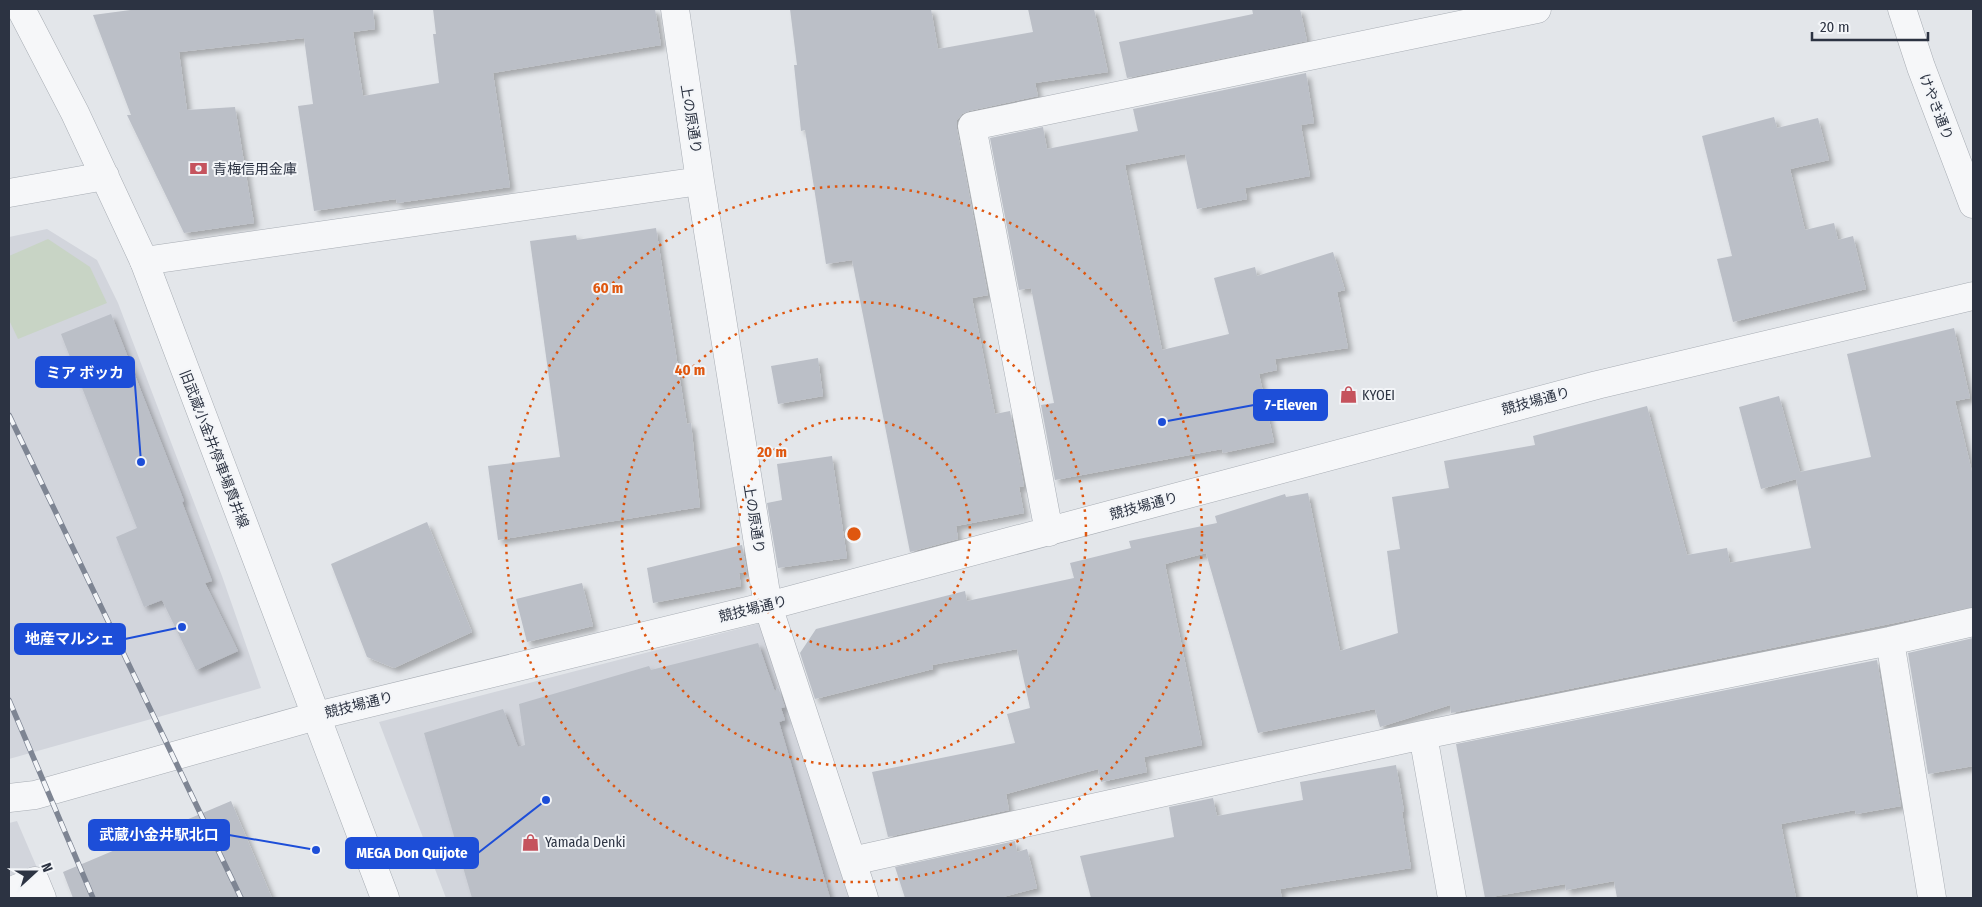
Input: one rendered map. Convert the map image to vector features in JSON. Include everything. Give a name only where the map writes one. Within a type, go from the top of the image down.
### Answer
[{"type":"street","name":"旧武蔵小金井停車場貫井線","points":[[21,9],[75,113],[144,261],[385,898]]},
{"type":"street","name":"上の原通り","points":[[675,9],[700,181],[768,606],[864,898]]},
{"type":"street","points":[[1049,532],[972,126],[1537,9]]},
{"type":"street","name":"けやき通り","points":[[1902,9],[1921,67],[1973,204]]},
{"type":"street","points":[[9,193],[105,176]]},
{"type":"street","points":[[144,261],[700,181]]},
{"type":"street","name":"競技場通り","points":[[9,798],[35,795],[316,716],[768,606],[1596,385],[1973,296]]},
{"type":"street","points":[[852,861],[1422,734],[1890,641],[1973,622]]},
{"type":"street","points":[[1890,641],[1932,898]]},
{"type":"street","points":[[1422,734],[1452,898]]},
{"type":"street","points":[[9,892],[35,881],[42,898]]},
{"type":"shaded area","points":[[47,229],[97,260],[118,303],[222,576],[261,688],[9,759],[9,237]]},
{"type":"shaded area","points":[[761,623],[858,898],[446,898],[379,722]]},
{"type":"shaded area","points":[[17,821],[50,898],[9,898],[9,823]]},
{"type":"green space","points":[[48,239],[90,267],[107,303],[18,339],[9,320],[9,256]]},
{"type":"building","points":[[138,9],[373,9],[375,29],[353,32],[363,96],[439,83],[433,34],[436,34],[433,9],[655,9],[661,45],[493,73],[510,187],[397,203],[396,199],[314,211],[298,106],[313,104],[304,38],[179,52],[187,110],[235,107],[254,223],[184,233],[127,115],[131,115],[93,15]]},
{"type":"building","points":[[790,9],[931,9],[938,49],[1033,32],[1028,9],[1094,9],[1108,72],[1035,83],[1038,96],[969,111],[962,114],[957,120],[957,129],[988,295],[972,298],[995,414],[1010,411],[1024,486],[1019,487],[1024,513],[956,526],[958,539],[910,552],[852,260],[826,264],[805,130],[801,131],[794,65],[797,65]]},
{"type":"building","points":[[1252,9],[1300,9],[1307,41],[1127,78],[1119,42],[1253,14]]},
{"type":"building","points":[[1306,73],[1314,123],[1301,125],[1310,176],[1245,188],[1247,199],[1197,209],[1185,154],[1125,165],[1162,350],[1229,334],[1214,278],[1255,267],[1257,276],[1333,252],[1345,290],[1337,292],[1348,348],[1275,359],[1277,370],[1259,374],[1274,442],[1223,453],[1222,449],[1055,480],[1041,405],[1054,403],[1031,288],[1019,290],[990,138],[1043,127],[1047,149],[1138,131],[1133,109]]},
{"type":"building","points":[[1774,117],[1777,128],[1818,118],[1829,160],[1790,169],[1805,230],[1834,223],[1838,240],[1853,236],[1866,289],[1733,322],[1717,259],[1732,256],[1702,136]]},
{"type":"building","points":[[656,228],[687,424],[691,423],[700,507],[498,540],[488,466],[560,457],[530,241],[576,235],[577,240]]},
{"type":"building","points":[[111,314],[184,501],[182,502],[212,581],[205,583],[238,651],[196,670],[162,600],[144,607],[116,537],[137,528],[61,334]]},
{"type":"building","points":[[1954,328],[1970,398],[1955,401],[1973,476],[1973,607],[1451,713],[1450,705],[1380,727],[1375,709],[1258,733],[1206,553],[1165,564],[1202,745],[1144,757],[1147,772],[1101,782],[1098,769],[1006,794],[1009,810],[888,837],[872,772],[1015,743],[1007,714],[1030,708],[1017,649],[932,665],[933,669],[815,699],[800,653],[816,629],[965,591],[967,601],[1074,578],[1070,563],[1131,548],[1129,541],[1217,523],[1215,516],[1285,494],[1286,497],[1308,493],[1340,651],[1398,633],[1387,551],[1400,549],[1392,497],[1449,488],[1444,461],[1535,445],[1533,436],[1647,406],[1687,555],[1727,548],[1730,563],[1811,548],[1796,479],[1761,489],[1739,407],[1779,396],[1800,472],[1871,457],[1847,354]]},
{"type":"building","points":[[818,358],[823,396],[778,404],[771,366]]},
{"type":"building","points":[[832,456],[847,558],[778,568],[767,503],[782,500],[777,464]]},
{"type":"building","points":[[427,522],[472,632],[394,668],[367,657],[331,564]]},
{"type":"building","points":[[742,545],[747,572],[739,573],[741,586],[653,603],[647,568]]},
{"type":"building","points":[[582,583],[593,626],[527,642],[516,599]]},
{"type":"building","points":[[1973,638],[1973,766],[1928,774],[1908,653]]},
{"type":"building","points":[[758,643],[775,692],[778,687],[785,707],[781,708],[785,720],[779,722],[830,898],[472,898],[424,733],[503,709],[518,747],[525,745],[519,704],[649,666],[651,670]]},
{"type":"building","points":[[1877,660],[1901,806],[1856,814],[1855,810],[1781,824],[1796,898],[1617,898],[1614,881],[1566,890],[1565,884],[1485,898],[1456,744]]},
{"type":"building","points":[[1396,765],[1411,868],[1280,889],[1282,898],[1091,898],[1080,856],[1174,837],[1169,807],[1213,798],[1217,816],[1303,800],[1300,782]]},
{"type":"building","points":[[231,801],[272,898],[73,898],[63,872]]},
{"type":"building","points":[[1015,841],[1017,852],[1027,849],[1037,888],[999,898],[905,898],[895,867]]},
{"type":"railway","points":[[9,415],[241,898]]},
{"type":"railway","points":[[9,700],[93,898]]},
{"type":"place","name":"青梅信用金庫","points":[[199,169]]},
{"type":"place","name":"KYOEI","points":[[1348,395]]},
{"type":"place","name":"7-Eleven","points":[[1162,422]]},
{"type":"place","name":"ミア ボッカ","points":[[141,462]]},
{"type":"place","name":"地産マルシェ","points":[[182,627]]},
{"type":"place","name":"MEGA Don Quijote","points":[[546,800]]},
{"type":"place","name":"Yamada Denki","points":[[531,842]]},
{"type":"place","name":"武蔵小金井駅北口","points":[[316,850]]}]
